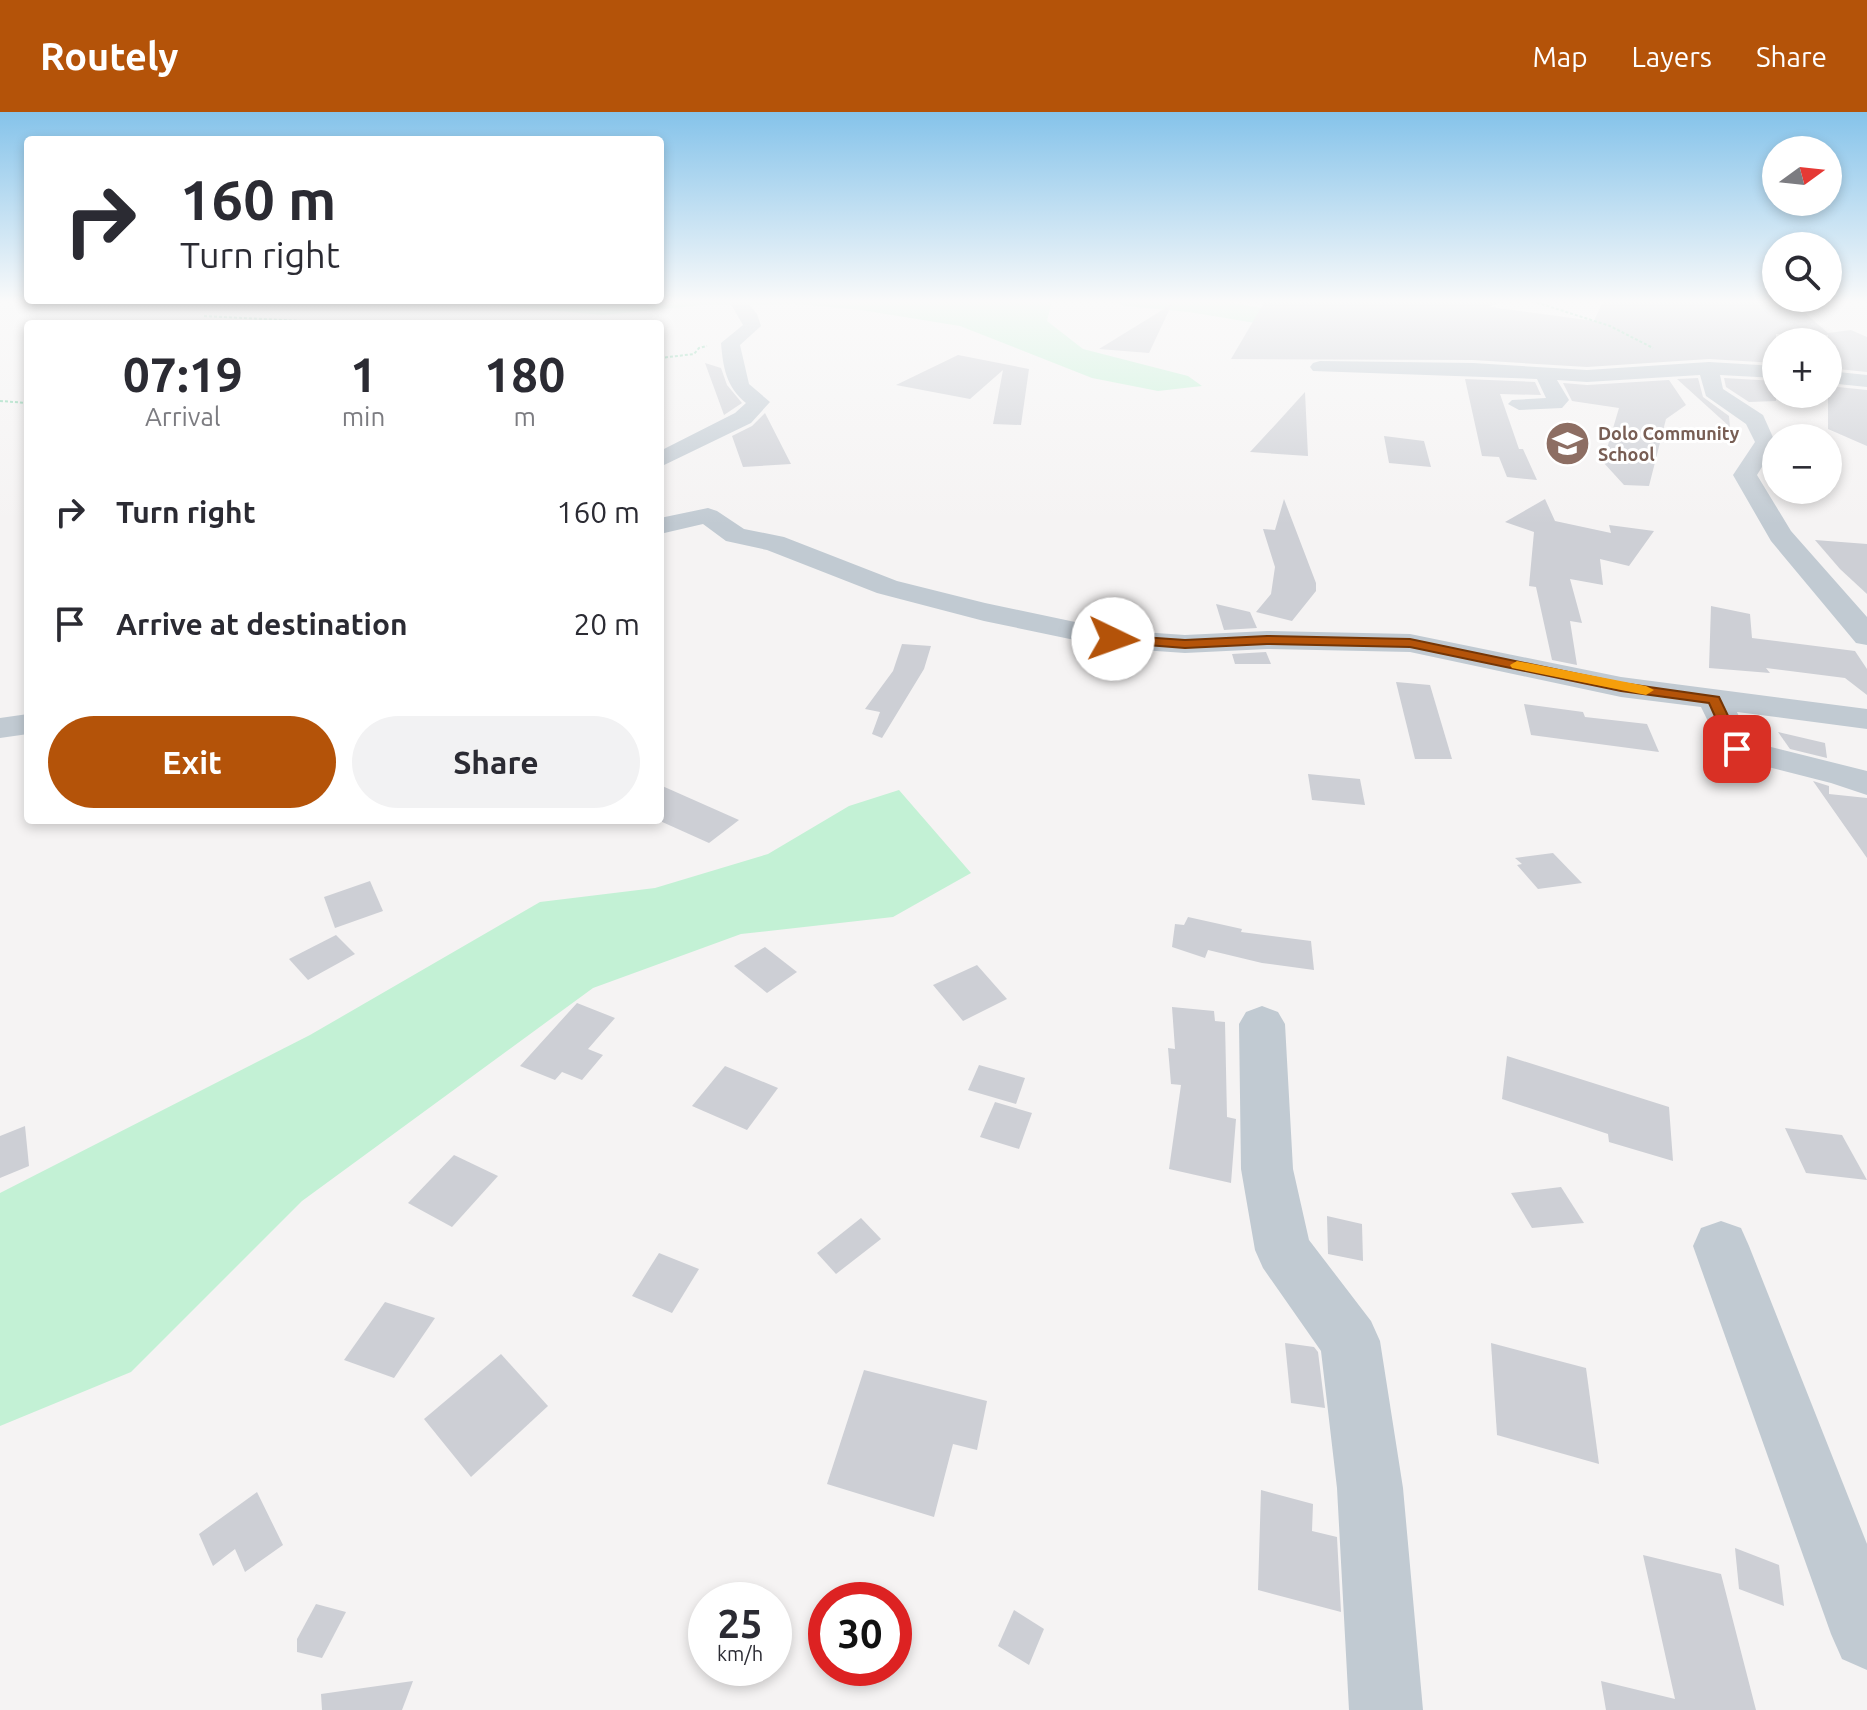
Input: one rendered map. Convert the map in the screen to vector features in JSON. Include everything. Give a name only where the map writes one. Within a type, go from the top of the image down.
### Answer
[{"type":"street","points":[[664,458],[743,418],[759,402],[743,394],[734,376]]},
{"type":"street","points":[[1519,404],[1555,404],[1558,400],[1545,376]]},
{"type":"street","points":[[1710,376],[1713,392],[1755,420],[1766,442],[1745,475],[1780,535],[1867,636]]},
{"type":"street","points":[[1842,379],[1867,381]]},
{"type":"street","points":[[1842,386],[1867,402]]},
{"type":"street","points":[[664,525],[708,516],[735,535],[774,543],[887,587],[984,612],[1113,639],[1185,644],[1267,640],[1410,643],[1621,687],[1867,719]]},
{"type":"street","points":[[1714,700],[1737,749],[1844,775],[1867,784]]},
{"type":"street","points":[[0,728],[24,725]]},
{"type":"street","points":[[1262,1024],[1267,1169],[1283,1250],[1350,1341],[1370,1488],[1386,1710]]},
{"type":"street","points":[[1721,1246],[1867,1634]]},
{"type":"path","points":[[0,401],[24,403]]},
{"type":"green space","points":[[1086,376],[1186,376],[1202,386],[1158,391]]},
{"type":"green space","points":[[899,790],[971,873],[893,917],[741,934],[593,988],[302,1201],[131,1372],[0,1426],[0,1193],[310,1035],[540,902],[655,888],[768,854],[849,806]]},
{"type":"building","points":[[710,376],[724,376],[727,385],[742,403],[724,415]]},
{"type":"building","points":[[915,376],[997,376],[970,399],[896,385]]},
{"type":"building","points":[[1002,376],[1028,376],[1021,425],[993,424]]},
{"type":"building","points":[[1698,378],[1703,397],[1729,416],[1730,427],[1677,379]]},
{"type":"building","points":[[1724,378],[1762,380],[1762,402],[1749,402],[1726,387]]},
{"type":"building","points":[[1465,379],[1535,382],[1541,395],[1500,394],[1519,449],[1523,449],[1537,480],[1507,477],[1499,457],[1482,456]]},
{"type":"building","points":[[1669,380],[1686,405],[1666,419],[1649,486],[1624,485],[1603,462],[1619,408],[1572,401],[1563,383],[1587,385]]},
{"type":"building","points":[[1842,387],[1867,390],[1867,446],[1842,435],[1842,424],[1828,424],[1828,408],[1842,408]]},
{"type":"building","points":[[1305,392],[1308,456],[1250,452],[1276,424]]},
{"type":"building","points":[[765,413],[791,464],[743,467],[732,436],[752,426]]},
{"type":"building","points":[[1384,436],[1424,441],[1431,467],[1389,463]]},
{"type":"building","points":[[1284,499],[1316,583],[1316,591],[1292,621],[1256,612],[1271,594],[1275,567],[1263,529],[1275,530]]},
{"type":"building","points":[[1545,499],[1555,521],[1611,533],[1609,525],[1654,531],[1629,566],[1600,559],[1603,585],[1570,579],[1582,623],[1570,621],[1577,665],[1552,660],[1536,587],[1529,586],[1534,532],[1505,522]]},
{"type":"building","points":[[1815,540],[1867,544],[1867,594],[1840,569]]},
{"type":"building","points":[[1216,604],[1250,612],[1257,628],[1224,630]]},
{"type":"building","points":[[1711,606],[1750,614],[1752,638],[1855,651],[1867,669],[1867,695],[1845,678],[1766,668],[1770,673],[1709,668]]},
{"type":"building","points":[[902,644],[931,646],[924,669],[882,738],[872,734],[880,712],[865,709],[893,671]]},
{"type":"building","points":[[1266,652],[1271,664],[1235,664],[1232,654]]},
{"type":"building","points":[[1396,682],[1430,685],[1452,759],[1415,759]]},
{"type":"building","points":[[1524,704],[1583,712],[1585,717],[1647,724],[1659,752],[1531,735]]},
{"type":"building","points":[[1778,732],[1825,743],[1827,758],[1790,749]]},
{"type":"building","points":[[1308,774],[1360,779],[1365,805],[1312,800]]},
{"type":"building","points":[[1813,781],[1829,786],[1829,794],[1867,798],[1867,858]]},
{"type":"building","points":[[664,787],[739,820],[709,843],[664,823]]},
{"type":"building","points":[[1553,853],[1582,883],[1538,889],[1517,865],[1522,864],[1515,858]]},
{"type":"building","points":[[370,881],[383,911],[335,928],[324,897]]},
{"type":"building","points":[[1188,917],[1242,929],[1241,932],[1311,941],[1314,970],[1262,963],[1208,950],[1205,958],[1172,947],[1175,924],[1184,925]]},
{"type":"building","points":[[336,935],[355,954],[308,980],[289,959]]},
{"type":"building","points":[[765,947],[797,972],[767,993],[734,966]]},
{"type":"building","points":[[977,965],[1007,999],[963,1021],[933,985]]},
{"type":"building","points":[[577,1003],[615,1018],[588,1049],[603,1055],[582,1080],[562,1072],[555,1080],[520,1066]]},
{"type":"building","points":[[1172,1007],[1214,1011],[1215,1021],[1225,1022],[1227,1117],[1236,1119],[1231,1183],[1169,1169],[1181,1085],[1171,1084],[1168,1048],[1175,1049]]},
{"type":"building","points":[[1507,1056],[1669,1107],[1673,1161],[1609,1142],[1608,1134],[1502,1099]]},
{"type":"building","points":[[979,1065],[1025,1078],[1016,1104],[968,1090]]},
{"type":"building","points":[[725,1066],[778,1088],[747,1130],[692,1106]]},
{"type":"building","points":[[995,1102],[1032,1113],[1019,1149],[980,1137]]},
{"type":"building","points":[[25,1126],[29,1166],[0,1178],[0,1136]]},
{"type":"building","points":[[1785,1128],[1842,1135],[1867,1180],[1806,1173]]},
{"type":"building","points":[[454,1155],[498,1176],[452,1227],[408,1203]]},
{"type":"building","points":[[1561,1187],[1584,1223],[1532,1228],[1511,1193]]},
{"type":"building","points":[[1327,1216],[1362,1224],[1363,1261],[1328,1254]]},
{"type":"building","points":[[861,1218],[881,1239],[836,1274],[817,1253]]},
{"type":"building","points":[[659,1253],[699,1269],[672,1313],[632,1296]]},
{"type":"building","points":[[385,1302],[435,1318],[394,1378],[344,1360]]},
{"type":"building","points":[[1285,1343],[1314,1347],[1318,1352],[1325,1408],[1291,1403]]},
{"type":"building","points":[[1491,1343],[1586,1368],[1599,1464],[1497,1435]]},
{"type":"building","points":[[501,1354],[548,1406],[471,1477],[424,1419]]},
{"type":"building","points":[[864,1370],[987,1401],[977,1450],[953,1444],[934,1517],[827,1484]]},
{"type":"building","points":[[1261,1490],[1313,1504],[1312,1531],[1337,1537],[1341,1612],[1258,1590]]},
{"type":"building","points":[[257,1492],[283,1545],[245,1572],[235,1549],[213,1566],[199,1534]]},
{"type":"building","points":[[1735,1548],[1779,1565],[1784,1606],[1739,1589]]},
{"type":"building","points":[[1643,1555],[1721,1574],[1756,1710],[1606,1710],[1601,1681],[1675,1699]]},
{"type":"building","points":[[316,1604],[346,1612],[322,1658],[297,1652],[297,1639]]},
{"type":"building","points":[[1014,1610],[1044,1629],[1029,1665],[998,1646]]},
{"type":"building","points":[[413,1681],[402,1710],[322,1710],[321,1694]]},
{"type":"slow traffic","points":[[1517,665],[1646,690]]},
{"type":"place","name":"Dolo Community School","points":[[1567,444]]},
{"type":"route","points":[[1113,639],[1185,644],[1267,640],[1410,643],[1621,687],[1714,700],[1737,749]]}]
